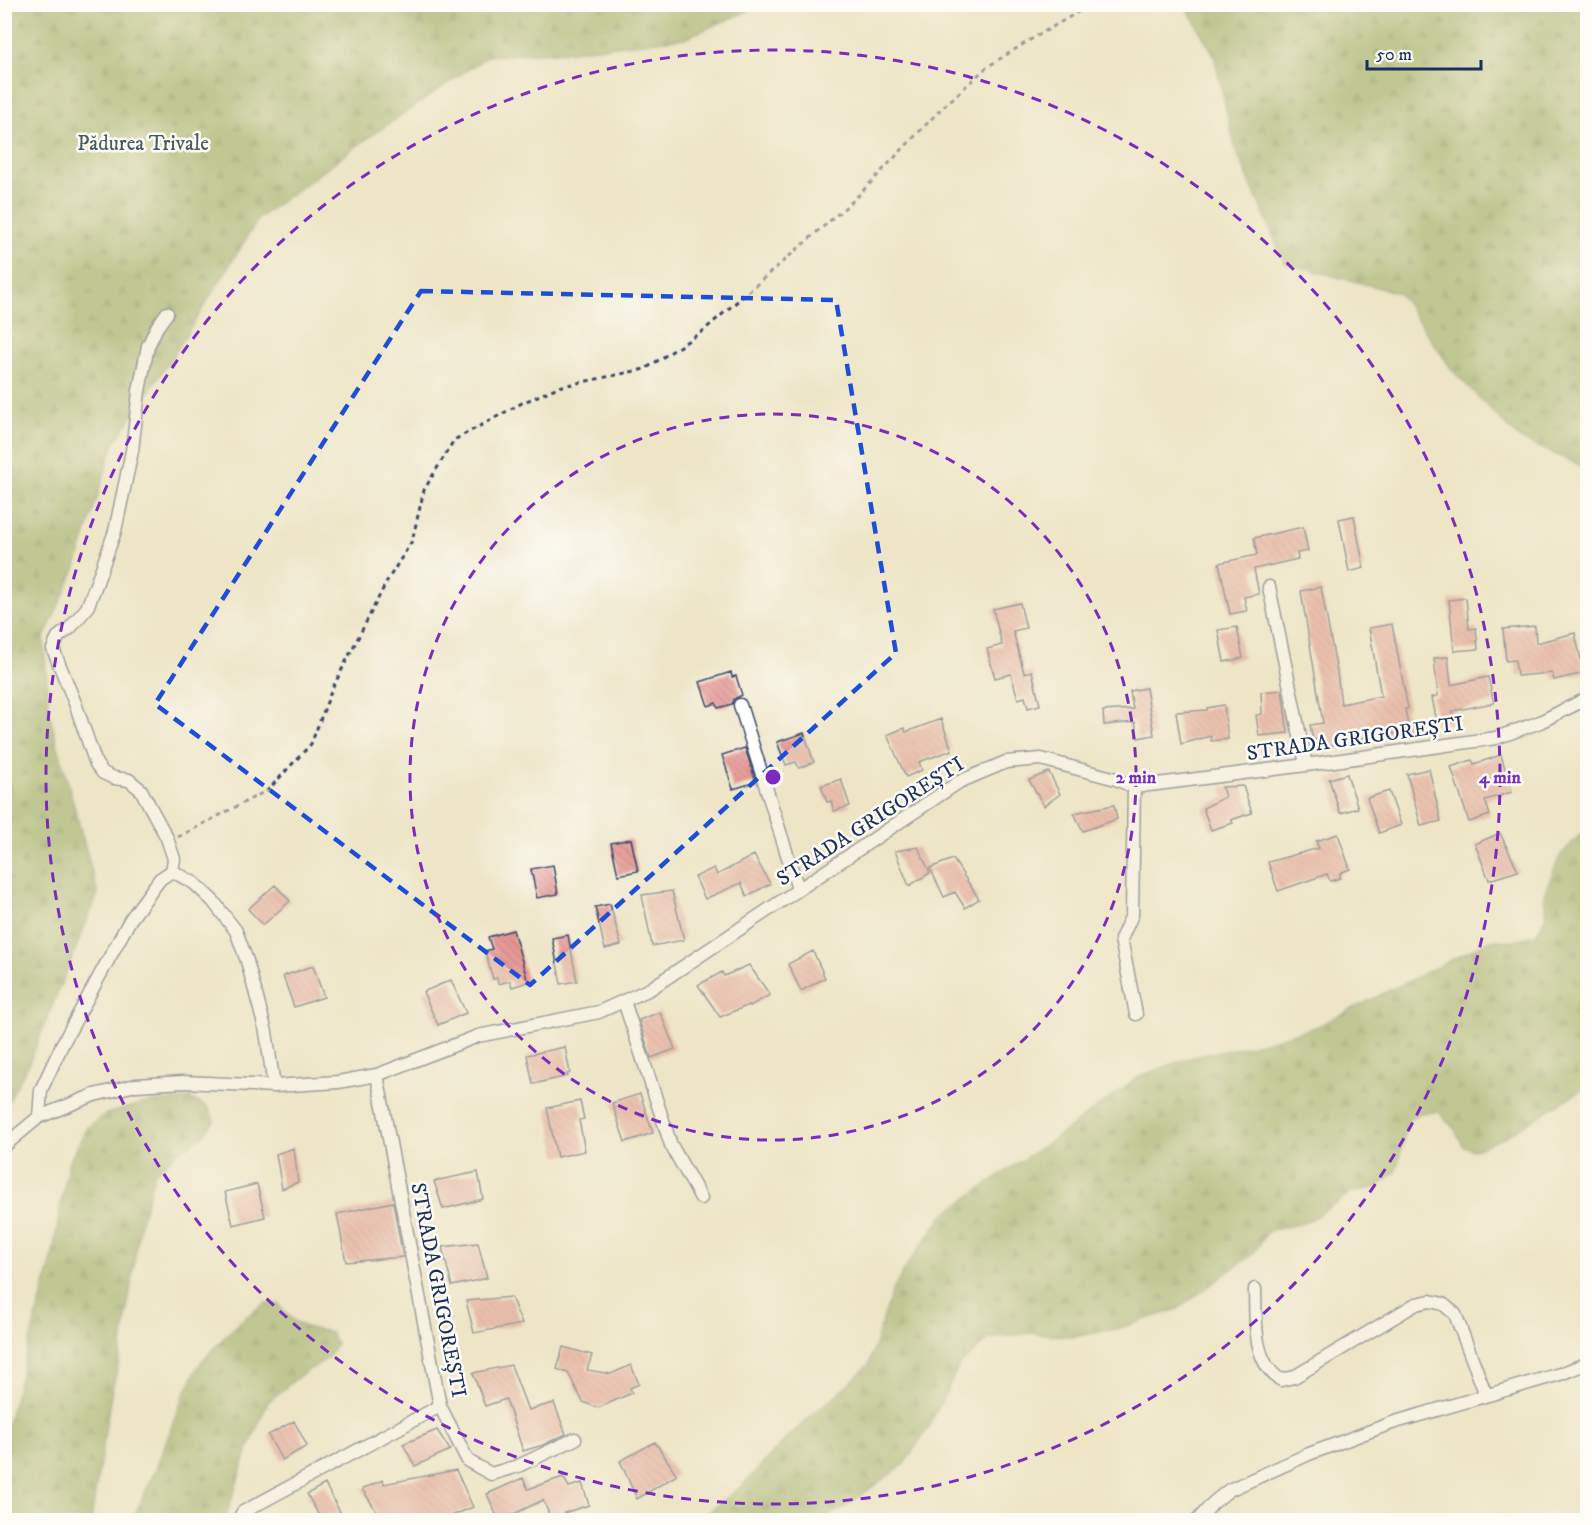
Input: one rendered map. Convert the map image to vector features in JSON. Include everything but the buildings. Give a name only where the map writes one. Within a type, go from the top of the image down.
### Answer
[{"type":"street","points":[[39,1116],[41,1090],[63,1043],[130,920],[160,879],[172,871],[174,859],[169,842],[141,790],[129,780],[114,778],[103,773],[96,764],[53,649],[58,637],[70,628],[87,608],[98,582],[117,520],[132,452],[148,346],[167,313]]},
{"type":"street","points":[[1269,587],[1306,765]]},
{"type":"street","name":"STRADA GRIGOREȘTI","points":[[4,1146],[39,1116],[94,1095],[136,1085],[183,1082],[274,1086],[338,1082],[377,1075],[478,1036],[599,1012],[650,989],[959,782],[1006,762],[1041,759],[1116,779],[1134,787],[1496,738],[1540,722],[1587,698]]},
{"type":"street","points":[[740,705],[798,890]]},
{"type":"street","points":[[1134,787],[1132,915],[1121,939],[1136,1014]]},
{"type":"street","points":[[172,871],[194,883],[213,901],[236,931],[247,961],[266,1032],[274,1086]]},
{"type":"street","points":[[624,1001],[671,1145],[701,1198]]},
{"type":"street","name":"STRADA GRIGOREȘTI","points":[[377,1075],[440,1406],[468,1461],[491,1474],[518,1466],[575,1439]]},
{"type":"street","points":[[1255,1289],[1256,1332],[1263,1362],[1273,1375],[1281,1380],[1294,1377],[1416,1304],[1430,1301],[1443,1304],[1455,1314],[1486,1395]]},
{"type":"street","points":[[1198,1521],[1229,1490],[1310,1454],[1392,1423],[1560,1374],[1587,1363]]},
{"type":"street","points":[[238,1521],[243,1512],[440,1406]]},
{"type":"path","points":[[169,842],[268,790],[311,744],[337,679],[387,581],[412,541],[424,490],[454,440],[522,403],[558,387],[645,369],[703,331],[855,199],[940,110],[987,68],[1092,4]]},
{"type":"highlighted area","points":[[421,291],[836,300],[896,653],[530,985],[155,704]]},
{"type":"green space","name":"Pădurea Trivale","points":[[5,5],[762,5],[685,38],[572,51],[488,56],[368,138],[259,218],[175,353],[114,443],[76,567],[44,638],[49,713],[98,894],[27,1068],[5,1107]]},
{"type":"green space","points":[[1185,5],[1587,5],[1587,468],[1520,439],[1452,370],[1399,293],[1285,263],[1235,148],[1214,55]]},
{"type":"green space","points":[[1587,827],[1587,1087],[1501,1139],[1473,1150],[1463,1146],[1455,1130],[1439,1112],[1420,1113],[1408,1120],[1396,1172],[1377,1187],[1351,1193],[1307,1222],[1268,1231],[1253,1254],[1178,1309],[1117,1329],[1073,1337],[1032,1333],[989,1339],[959,1366],[928,1428],[904,1464],[842,1509],[820,1520],[694,1520],[703,1516],[743,1485],[785,1440],[869,1364],[892,1291],[908,1264],[944,1214],[1058,1136],[1140,1076],[1192,1057],[1253,1045],[1316,1027],[1493,939],[1510,941],[1536,935],[1546,916],[1544,894],[1560,856]]},
{"type":"green space","points":[[190,1098],[209,1108],[214,1121],[203,1136],[177,1153],[155,1172],[140,1224],[121,1352],[111,1395],[91,1520],[5,1520],[5,1433],[51,1263],[68,1164],[87,1128],[106,1114],[144,1103]]},
{"type":"green space","points":[[265,1303],[279,1304],[300,1325],[330,1332],[336,1344],[328,1358],[302,1374],[268,1402],[248,1449],[225,1520],[132,1520],[155,1471],[185,1392],[201,1362],[238,1323]]}]
